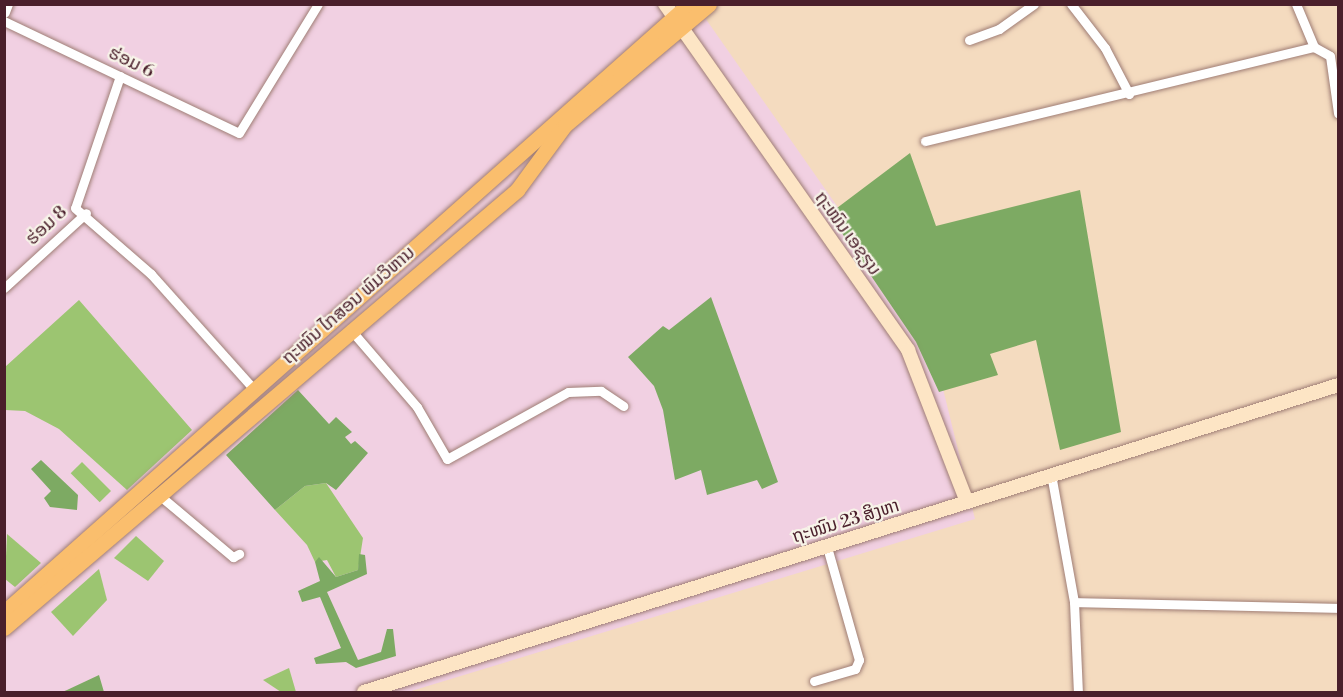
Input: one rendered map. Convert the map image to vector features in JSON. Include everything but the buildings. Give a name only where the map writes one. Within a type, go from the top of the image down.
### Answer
[{"type":"highway","name":"ຖະໜົນ ໄກສອນ ພົມວິຫານ","points":[[4,628],[253,388],[689,4]]},
{"type":"highway","name":"ຖະໜົນ ໄກສອນ ພົມວິຫານ","points":[[4,612],[159,495],[350,329],[517,190],[565,125],[672,17],[709,4]]},
{"type":"main road","name":"ຖະໜົນ ເອຊຽນ","points":[[672,17],[908,350],[967,502]]},
{"type":"main road","name":"ຖະໜົນ 23 ສິງຫາ","points":[[364,693],[1338,385]]},
{"type":"street","points":[[4,12],[7,4]]},
{"type":"street","name":"ຮ່ອມ 6","points":[[4,21],[242,133],[318,4]]},
{"type":"street","points":[[969,40],[999,29],[1034,4]]},
{"type":"street","points":[[1071,4],[1105,48],[1130,94]]},
{"type":"street","points":[[1296,4],[1314,47],[1330,56],[1338,113]]},
{"type":"street","points":[[925,141],[1130,94],[1314,47]]},
{"type":"street","points":[[120,76],[74,199],[75,208],[86,213],[151,274],[253,388]]},
{"type":"street","name":"ຮ່ອມ 8","points":[[4,288],[86,213]]},
{"type":"street","points":[[350,329],[417,407],[447,459],[568,392],[602,392],[623,406]]},
{"type":"street","points":[[1051,474],[1074,602],[1078,693]]},
{"type":"street","points":[[159,495],[233,556],[239,554]]},
{"type":"street","points":[[814,681],[855,669],[859,660],[827,547]]},
{"type":"street","points":[[1074,602],[1338,608]]},
{"type":"shaded area","points":[[5,4],[696,5],[931,340],[975,519],[408,692],[5,692]]},
{"type":"green space","points":[[910,153],[936,226],[1080,190],[1121,432],[1060,450],[1036,340],[990,354],[998,375],[939,392],[916,342],[829,214]]},
{"type":"green space","points":[[711,297],[778,482],[762,489],[757,480],[707,495],[701,470],[675,480],[663,410],[654,386],[628,357],[663,326],[669,330]]},
{"type":"green space","points":[[79,300],[192,430],[127,490],[59,429],[25,411],[5,410],[5,367]]},
{"type":"green space","points":[[298,390],[329,424],[336,417],[352,432],[345,437],[351,444],[355,441],[368,453],[336,490],[326,483],[305,486],[275,510],[226,455]]},
{"type":"green space","points":[[41,460],[78,495],[77,510],[50,507],[44,498],[51,491],[31,469]]},
{"type":"green space","points":[[82,462],[111,491],[100,502],[71,473]]},
{"type":"green space","points":[[326,483],[363,538],[358,570],[336,577],[327,560],[315,562],[307,545],[275,510],[305,486]]},
{"type":"green space","points":[[7,534],[41,563],[15,587],[5,579]]},
{"type":"green space","points":[[136,536],[164,561],[148,581],[114,558]]},
{"type":"green space","points":[[359,554],[365,555],[367,574],[327,592],[358,660],[381,652],[387,629],[393,629],[396,656],[356,668],[346,662],[316,664],[314,658],[341,648],[320,597],[302,602],[298,591],[320,581],[315,562],[319,557],[336,577],[358,570]]},
{"type":"green space","points":[[99,569],[107,600],[73,636],[51,612]]},
{"type":"green space","points":[[289,668],[296,692],[281,692],[263,680]]},
{"type":"green space","points":[[99,675],[104,692],[62,692],[67,690]]}]
